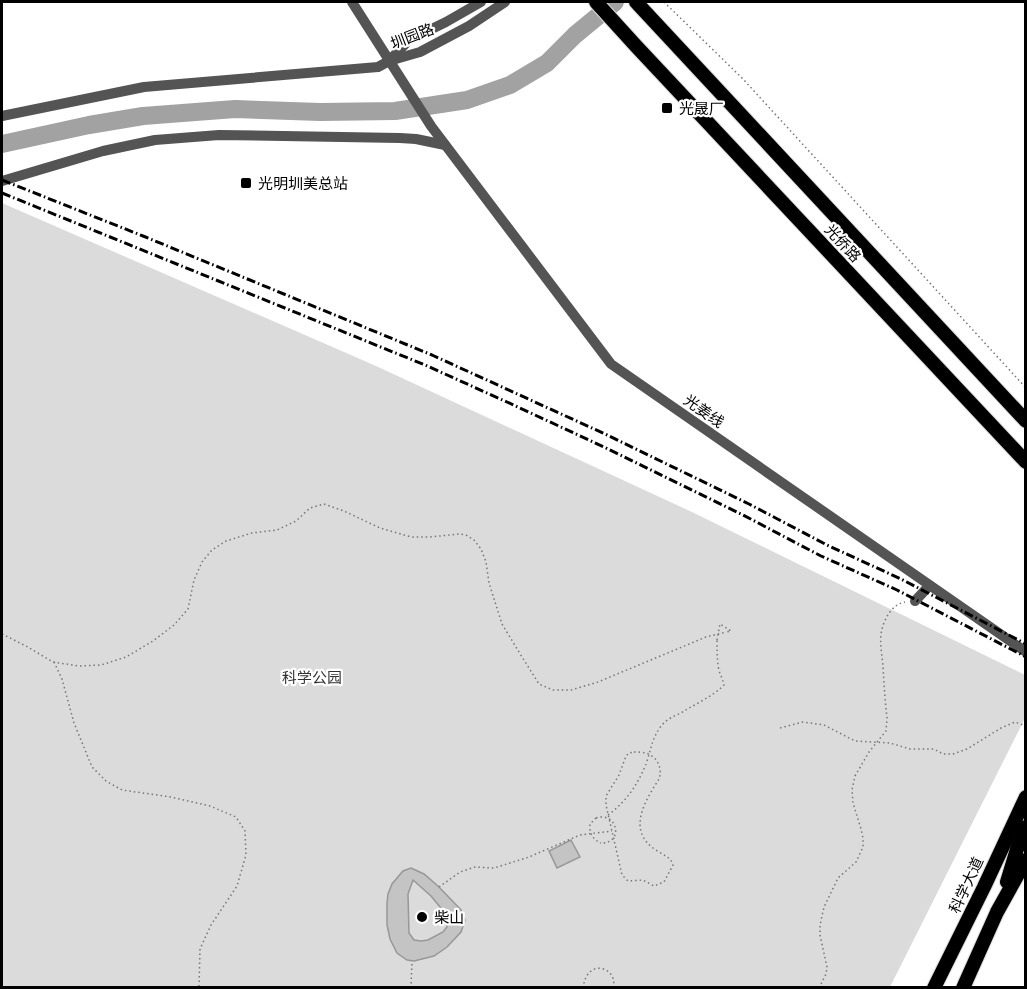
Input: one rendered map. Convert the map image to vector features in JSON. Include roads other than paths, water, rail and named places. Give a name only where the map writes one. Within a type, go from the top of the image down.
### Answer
[{"type":"main road","name":"光侨路","points":[[596,2],[1026,462]]},
{"type":"main road","name":"光侨路","points":[[636,2],[1026,421]]},
{"type":"main road","name":"科学大道","points":[[934,987],[1026,797]]},
{"type":"main road","points":[[997,912],[1026,827]]},
{"type":"main road","points":[[963,987],[997,912],[1026,860]]},
{"type":"street","points":[[2,116],[144,87],[378,67],[389,61],[352,2]]},
{"type":"street","name":"圳园路","points":[[389,61],[410,40],[481,2]]},
{"type":"street","name":"圳园路","points":[[389,61],[420,52],[469,26],[505,2]]},
{"type":"street","name":"光姜线","points":[[389,61],[431,126],[610,364],[1026,652]]},
{"type":"street","points":[[2,181],[103,151],[132,144],[179,138],[219,135],[400,138],[445,145]]},
{"type":"street","points":[[915,601],[929,586]]},
{"type":"waterway","points":[[2,144],[143,116],[235,109],[320,112],[395,111],[467,100],[510,85],[547,63],[575,35],[615,2]]},
{"type":"railway","points":[[2,180],[432,355],[605,434],[749,504],[1026,644]]},
{"type":"railway","points":[[2,193],[425,365],[507,402],[743,515],[821,556],[897,590],[1026,657]]},
{"type":"place","name":"光晟厂","points":[[667,108]]},
{"type":"place","name":"光明圳美总站","points":[[246,183]]},
{"type":"place","name":"柴山","points":[[422,917]]},
{"type":"park label","name":"科学公园","points":[[312,677]]}]
